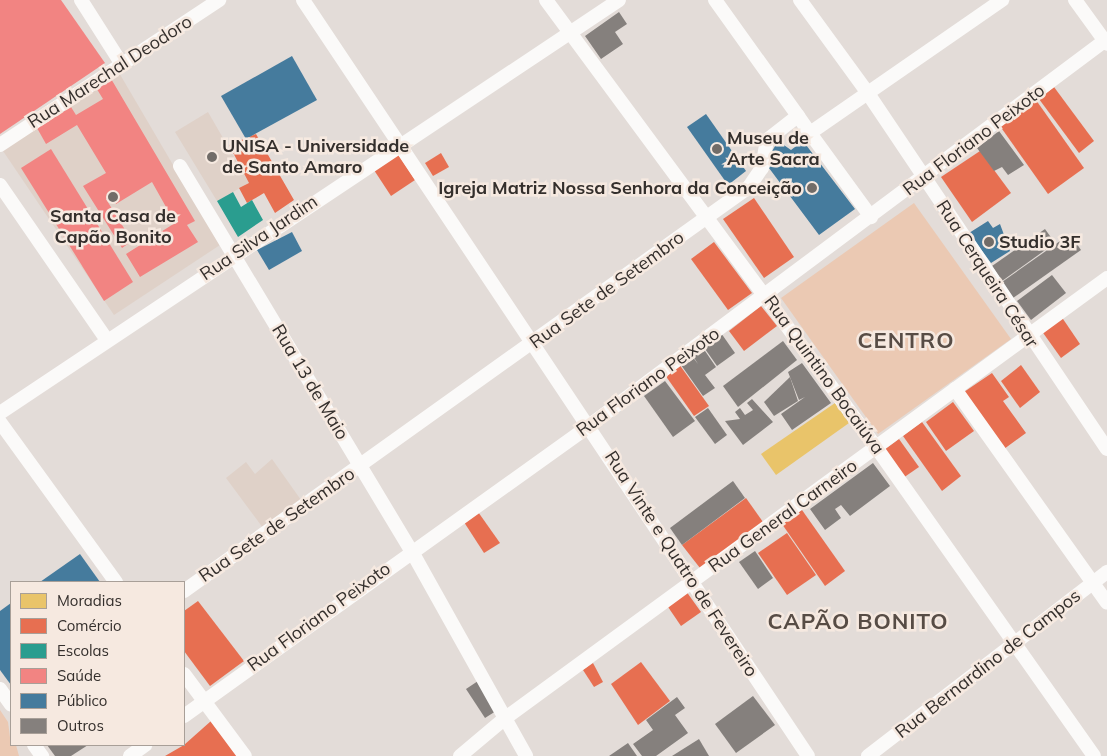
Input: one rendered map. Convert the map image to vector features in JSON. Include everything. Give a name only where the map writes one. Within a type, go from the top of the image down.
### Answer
[{"type":"street","points":[[81,0],[121,63]]},
{"type":"street","name":"Rua Marechal Deodoro","points":[[0,145],[121,63],[220,0]]},
{"type":"street","name":"Rua Vinte e Quatro de Fevereiro","points":[[303,0],[533,344],[590,425],[808,756]]},
{"type":"street","name":"Rua Quintino Bocaiúva","points":[[546,0],[876,447],[1014,646],[1094,756]]},
{"type":"street","name":"Rua Silva Jardim","points":[[0,413],[234,254],[619,0]]},
{"type":"street","points":[[715,0],[871,217]]},
{"type":"street","name":"Rua Cerqueira César","points":[[800,0],[867,92],[1028,336],[1107,449]]},
{"type":"street","points":[[810,133],[1002,0]]},
{"type":"street","points":[[1075,0],[1106,41]]},
{"type":"street","name":"Rua Floriano Peixoto","points":[[185,715],[411,550],[590,425],[766,296],[1106,41]]},
{"type":"street","name":"Rua Sete de Setembro","points":[[185,590],[533,344],[757,179],[767,140],[798,116]]},
{"type":"street","name":"Rua 13 de Maio","points":[[180,166],[411,550],[526,756]]},
{"type":"street","points":[[0,185],[107,340]]},
{"type":"street","name":"Rua General Carneiro","points":[[460,756],[504,719],[1107,278]]},
{"type":"street","points":[[955,389],[1107,602]]},
{"type":"street","points":[[0,422],[115,581]]},
{"type":"street","name":"Rua Bernardino de Campos","points":[[868,756],[1014,646],[1107,572]]},
{"type":"street","points":[[185,675],[245,756]]},
{"type":"street","points":[[0,689],[10,704]]},
{"type":"street","points":[[130,756],[144,746]]},
{"type":"shaded area","name":"Santa Casa de Capão Bonito","points":[[118,71],[220,245],[114,315],[1,148]]},
{"type":"shaded area","name":"UNISA - Universidade de Santo Amaro","points":[[208,112],[249,183],[217,201],[175,132]]},
{"type":"shaded area","points":[[914,203],[1011,339],[878,434],[781,298]]},
{"type":"shaded area","points":[[272,459],[301,500],[263,528],[226,478],[246,462],[255,474]]},
{"type":"shaded area","points":[[0,710],[8,722],[10,746],[16,746],[19,756],[0,756]]},
{"type":"building: Moradias","points":[[835,403],[849,423],[776,475],[761,454]]},
{"type":"building: Comércio","points":[[1054,87],[1094,141],[1079,153],[1039,99]]},
{"type":"building: Comércio","points":[[1036,100],[1084,168],[1048,194],[1000,126]]},
{"type":"building: Comércio","points":[[256,134],[294,200],[275,213],[264,193],[247,203],[239,188],[249,183],[229,145]]},
{"type":"building: Comércio","points":[[396,151],[415,180],[391,196],[372,167]]},
{"type":"building: Comércio","points":[[980,151],[1011,193],[972,222],[941,177]]},
{"type":"building: Comércio","points":[[441,153],[449,167],[433,176],[425,163]]},
{"type":"building: Comércio","points":[[754,198],[794,257],[764,278],[723,219]]},
{"type":"building: Comércio","points":[[714,242],[752,293],[728,310],[691,259]]},
{"type":"building: Comércio","points":[[761,306],[777,326],[744,351],[729,331]]},
{"type":"building: Comércio","points":[[1061,316],[1080,344],[1061,358],[1041,330]]},
{"type":"building: Comércio","points":[[679,364],[709,406],[694,416],[665,375]]},
{"type":"building: Comércio","points":[[1021,365],[1040,392],[1020,408],[1001,381]]},
{"type":"building: Comércio","points":[[992,373],[1009,397],[1003,401],[1026,433],[1004,449],[964,392]]},
{"type":"building: Comércio","points":[[953,402],[974,431],[946,451],[926,422]]},
{"type":"building: Comércio","points":[[922,422],[961,476],[942,491],[903,436]]},
{"type":"building: Comércio","points":[[899,439],[919,467],[903,478],[884,450]]},
{"type":"building: Comércio","points":[[746,498],[763,522],[700,568],[682,545]]},
{"type":"building: Comércio","points":[[476,509],[500,543],[484,553],[462,519]]},
{"type":"building: Comércio","points":[[802,510],[845,571],[825,586],[782,524]]},
{"type":"building: Comércio","points":[[787,533],[816,575],[787,595],[758,553]]},
{"type":"building: Comércio","points":[[686,591],[701,612],[681,626],[666,604]]},
{"type":"building: Comércio","points":[[198,601],[244,661],[210,686],[185,652],[185,610]]},
{"type":"building: Comércio","points":[[641,662],[670,701],[638,725],[611,684]]},
{"type":"building: Comércio","points":[[593,663],[603,682],[594,687],[583,670]]},
{"type":"building: Comércio","points":[[211,721],[237,756],[165,756],[185,746]]},
{"type":"building: Escolas","points":[[233,192],[241,207],[252,200],[263,220],[238,237],[217,201]]},
{"type":"building: Saúde","points":[[0,0],[61,0],[105,63],[0,134]]},
{"type":"building: Saúde","points":[[110,77],[195,221],[187,225],[198,242],[140,277],[126,254],[175,223],[152,182],[116,204],[111,196],[106,199],[132,241],[122,248],[83,186],[106,173],[77,125],[46,144],[37,128],[71,107],[76,115],[103,99],[95,86]]},
{"type":"building: Saúde","points":[[51,149],[133,282],[104,301],[21,168]]},
{"type":"building: Público","points":[[292,56],[317,100],[246,139],[221,96]]},
{"type":"building: Público","name":"Museu de Arte Sacra","points":[[706,114],[746,171],[728,185],[687,127]]},
{"type":"building: Público","name":"Igreja Matriz Nossa Senhora da Conceição","points":[[778,141],[791,150],[803,141],[855,209],[819,235],[769,168],[776,161],[771,153]]},
{"type":"building: Público","name":"Studio 3F","points":[[988,221],[993,228],[1000,224],[1010,251],[991,263],[969,233]]},
{"type":"building: Público","points":[[292,232],[302,251],[269,270],[257,250]]},
{"type":"building: Público","points":[[80,554],[99,581],[41,581]]},
{"type":"building: Público","points":[[10,604],[10,684],[0,670],[0,611]]},
{"type":"building: Outros","points":[[619,12],[627,24],[615,32],[623,44],[601,59],[585,36]]},
{"type":"building: Outros","points":[[999,131],[1024,165],[1008,175],[1002,167],[994,171],[977,148]]},
{"type":"building: Outros","points":[[1045,229],[1055,243],[1002,281],[992,266]]},
{"type":"building: Outros","points":[[1070,234],[1081,250],[1013,298],[1002,282]]},
{"type":"building: Outros","points":[[1052,275],[1066,293],[1031,320],[1017,301]]},
{"type":"building: Outros","points":[[721,333],[735,353],[717,366],[703,346]]},
{"type":"building: Outros","points":[[783,341],[797,360],[738,407],[723,386]]},
{"type":"building: Outros","points":[[703,348],[716,367],[705,375],[715,388],[703,396],[681,365],[692,356],[698,364],[693,356]]},
{"type":"building: Outros","points":[[802,363],[831,403],[792,430],[781,414],[805,397],[799,400],[788,372]]},
{"type":"building: Outros","points":[[790,377],[798,401],[774,416],[764,402]]},
{"type":"building: Outros","points":[[665,381],[695,421],[673,437],[644,396]]},
{"type":"building: Outros","points":[[752,399],[773,422],[743,445],[725,421],[740,419],[735,412],[740,408],[745,415],[753,410],[747,403]]},
{"type":"building: Outros","points":[[708,408],[727,435],[715,444],[695,417]]},
{"type":"building: Outros","points":[[873,463],[890,486],[850,516],[841,505],[835,509],[841,518],[825,530],[810,509]]},
{"type":"building: Outros","points":[[733,481],[745,498],[682,545],[670,528]]},
{"type":"building: Outros","points":[[755,551],[773,578],[758,589],[739,562]]},
{"type":"building: Outros","points":[[478,681],[496,711],[485,718],[466,689]]},
{"type":"building: Outros","points":[[753,696],[775,725],[736,753],[715,724]]},
{"type":"building: Outros","points":[[677,697],[685,708],[675,715],[688,733],[656,756],[642,756],[633,744],[653,730],[646,720]]},
{"type":"building: Outros","points":[[699,739],[709,756],[672,756]]},
{"type":"building: Outros","points":[[628,743],[637,756],[609,756]]},
{"type":"building: Outros","points":[[48,746],[86,746],[71,756],[55,756]]},
{"type":"place","name":"Museu de Arte Sacra","points":[[717,149]]},
{"type":"place","name":"UNISA - Universidade de Santo Amaro","points":[[212,157]]},
{"type":"place","name":"Igreja Matriz Nossa Senhora da Conceição","points":[[812,188]]},
{"type":"place","name":"Santa Casa de Capão Bonito","points":[[113,197]]},
{"type":"place","name":"Studio 3F","points":[[989,242]]},
{"type":"district","name":"CENTRO","points":[[906,341]]},
{"type":"district","name":"CAPÃO BONITO","points":[[858,622]]}]
